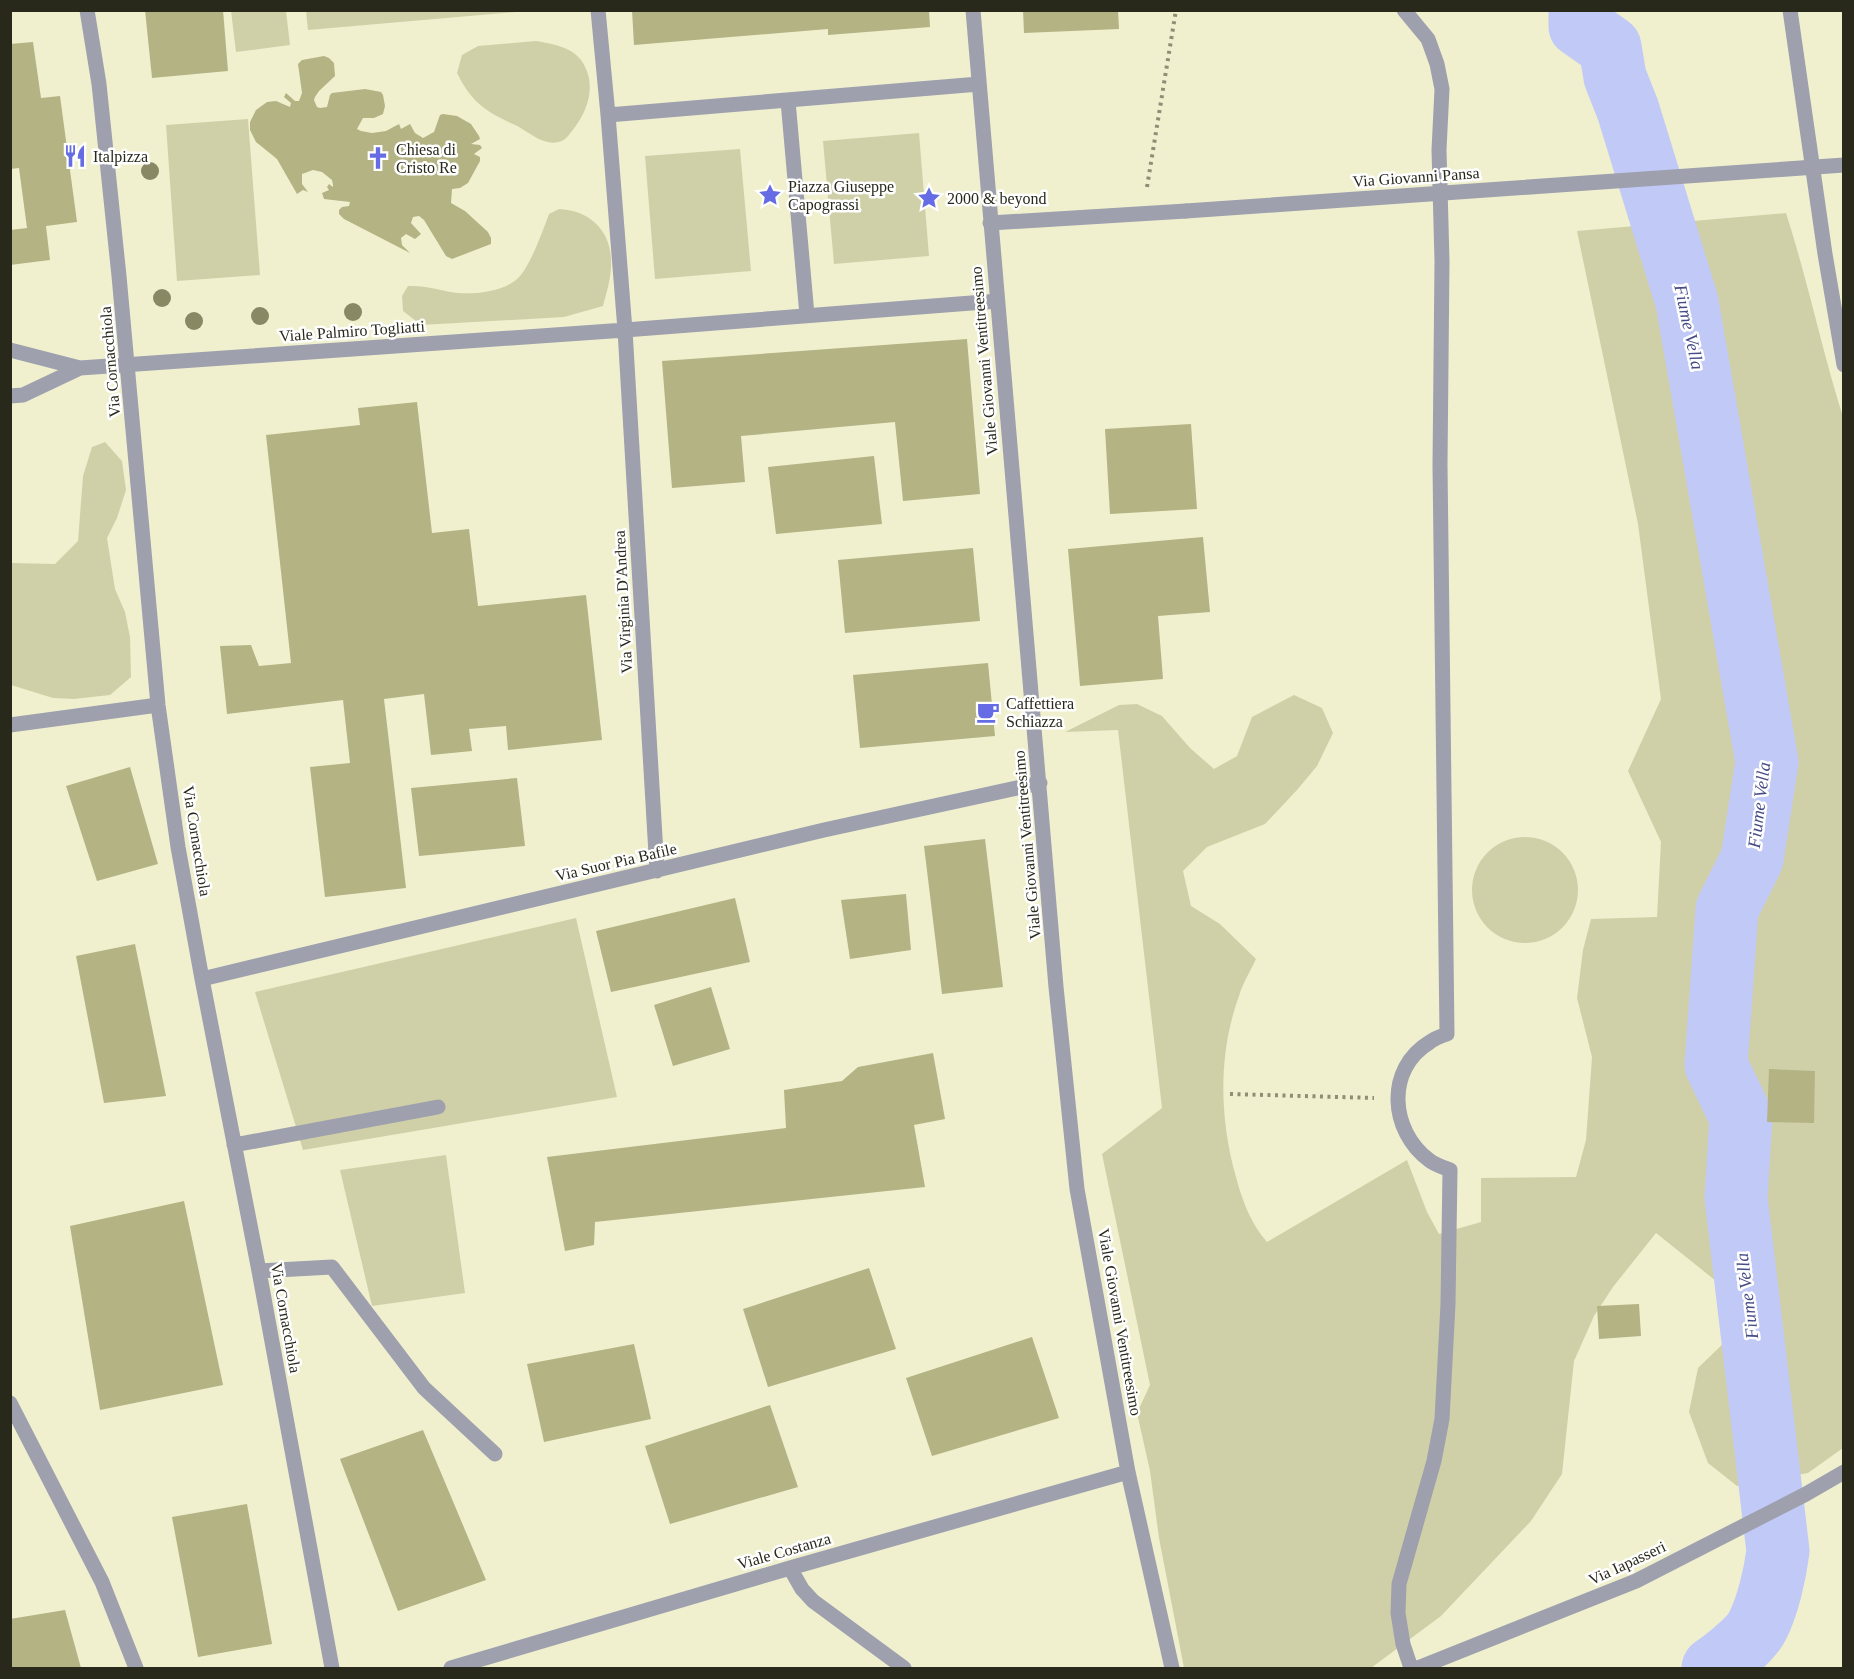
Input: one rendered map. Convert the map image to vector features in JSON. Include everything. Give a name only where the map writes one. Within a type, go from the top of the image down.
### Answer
[{"type":"street","name":"Via Cornacchiola","points":[[87,10],[99,84],[128,365],[158,705],[178,847],[260,1271],[332,1668]]},
{"type":"street","points":[[598,10],[626,330],[997,301]]},
{"type":"street","name":"Viale Giovanni Ventitreesimo","points":[[973,10],[1056,987],[1077,1189],[1128,1472],[1172,1668]]},
{"type":"street","points":[[1404,10],[1428,39],[1437,64],[1442,89],[1439,150],[1442,261],[1440,465],[1447,1034],[1429,1042],[1414,1056],[1403,1073],[1398,1098],[1398,1113],[1404,1132],[1415,1149],[1431,1162],[1450,1170],[1448,1304],[1442,1419],[1434,1461],[1399,1584],[1398,1613],[1403,1644],[1411,1668]]},
{"type":"street","points":[[1790,10],[1825,254],[1844,365]]},
{"type":"street","points":[[608,115],[979,84]]},
{"type":"street","points":[[788,100],[807,315]]},
{"type":"street","name":"Via Giovanni Pansa","points":[[990,223],[1844,165]]},
{"type":"street","name":"Viale Palmiro Togliatti","points":[[10,350],[80,368],[626,330]]},
{"type":"street","name":"Via Virginia D'Andrea","points":[[626,330],[657,871]]},
{"type":"street","name":"Viale Palmiro Togliatti","points":[[10,396],[23,395],[80,368]]},
{"type":"street","points":[[10,725],[158,705]]},
{"type":"street","name":"Via Suor Pia Bafile","points":[[202,979],[824,830],[1040,783]]},
{"type":"street","points":[[234,1145],[438,1107]]},
{"type":"street","points":[[260,1271],[332,1268],[424,1388],[495,1454]]},
{"type":"street","points":[[10,1404],[16,1425],[102,1582],[136,1668]]},
{"type":"street","name":"Viale Costanza","points":[[451,1668],[1128,1472]]},
{"type":"street","name":"Via Iapasseri","points":[[1418,1668],[1636,1581],[1806,1494],[1844,1472]]},
{"type":"street","points":[[790,1568],[802,1589],[813,1601],[904,1668]]},
{"type":"path","points":[[1143,212],[1176,10]]},
{"type":"path","points":[[1230,1094],[1398,1098]]},
{"type":"green space","points":[[306,10],[528,11],[308,30]]},
{"type":"green space","points":[[231,11],[286,11],[290,45],[236,52]]},
{"type":"green space","points":[[536,41],[560,46],[577,55],[589,78],[589,97],[583,115],[569,135],[552,143],[540,140],[486,110],[473,98],[457,73],[462,55],[478,46]]},
{"type":"green space","points":[[248,119],[260,275],[177,281],[166,125]]},
{"type":"green space","points":[[919,133],[929,256],[834,264],[823,141]]},
{"type":"green space","points":[[740,149],[751,271],[655,279],[645,156]]},
{"type":"green space","points":[[559,209],[570,210],[588,217],[596,223],[607,239],[611,265],[603,306],[564,317],[421,325],[403,311],[402,296],[408,286],[473,293],[496,290],[510,284],[526,268],[549,214]]},
{"type":"green space","points":[[1786,213],[1844,420],[1843,1448],[1808,1473],[1737,1486],[1708,1463],[1689,1412],[1698,1368],[1732,1335],[1721,1285],[1656,1233],[1613,1287],[1594,1316],[1574,1361],[1562,1474],[1531,1521],[1441,1616],[1371,1668],[1184,1668],[1159,1538],[1150,1471],[1137,1413],[1150,1385],[1102,1154],[1162,1108],[1118,730],[1065,732],[1119,705],[1137,704],[1162,716],[1190,748],[1214,769],[1237,756],[1252,717],[1294,695],[1322,708],[1333,733],[1317,766],[1265,824],[1207,847],[1183,871],[1191,906],[1220,924],[1256,959],[1240,993],[1233,1015],[1223,1085],[1226,1131],[1236,1177],[1252,1220],[1267,1242],[1407,1160],[1427,1212],[1439,1234],[1481,1222],[1481,1178],[1576,1177],[1586,1140],[1592,1057],[1577,998],[1583,950],[1591,919],[1657,917],[1661,842],[1628,771],[1661,699],[1638,524],[1577,231]]},
{"type":"green space","points":[[105,442],[122,461],[126,490],[117,518],[107,538],[115,589],[125,612],[130,637],[131,677],[110,695],[74,699],[53,698],[11,685],[11,563],[55,564],[78,541],[83,476],[92,447]]},
{"type":"green space","points":[[1525,837],[1545,841],[1562,853],[1574,870],[1578,890],[1574,910],[1562,927],[1545,939],[1525,943],[1505,939],[1488,927],[1476,910],[1472,890],[1476,870],[1488,853],[1505,841]]},
{"type":"green space","points":[[576,918],[617,1097],[303,1150],[255,992]]},
{"type":"green space","points":[[446,1155],[465,1293],[372,1306],[340,1170]]},
{"type":"building","points":[[145,10],[223,10],[228,71],[152,78]]},
{"type":"building","points":[[632,10],[929,10],[930,27],[828,35],[828,29],[634,45]]},
{"type":"building","points":[[1023,10],[1118,10],[1119,29],[1024,33]]},
{"type":"building","points":[[33,42],[41,98],[60,96],[77,222],[46,226],[50,260],[10,265],[10,230],[27,228],[19,168],[10,169],[10,44]]},
{"type":"building","name":"Chiesa di Cristo Re","points":[[324,56],[334,63],[335,76],[315,97],[317,107],[327,107],[332,93],[365,89],[381,92],[383,95],[385,106],[383,114],[374,118],[363,118],[357,129],[361,131],[372,133],[386,131],[399,124],[401,129],[410,124],[415,133],[423,138],[434,132],[440,115],[443,114],[457,116],[471,124],[480,139],[471,144],[480,145],[482,148],[474,154],[480,157],[480,161],[468,183],[460,188],[452,189],[451,203],[465,211],[488,232],[491,244],[452,259],[446,256],[424,220],[419,216],[413,217],[411,223],[421,234],[415,239],[406,234],[401,238],[402,245],[410,253],[344,219],[339,214],[339,210],[349,206],[350,202],[324,199],[322,193],[329,190],[327,187],[329,184],[333,187],[333,185],[332,180],[322,172],[313,170],[302,174],[302,184],[308,192],[303,190],[297,194],[277,159],[256,142],[250,130],[250,122],[256,110],[267,102],[276,101],[290,107],[291,103],[284,97],[286,93],[295,101],[299,101],[302,93],[298,64],[302,60]]},
{"type":"building","points":[[967,339],[980,494],[903,501],[895,422],[741,436],[745,482],[672,488],[662,361]]},
{"type":"building","points":[[417,402],[432,533],[469,529],[478,606],[586,595],[602,740],[508,750],[506,726],[469,729],[472,751],[431,755],[424,694],[384,699],[406,888],[325,897],[310,767],[350,763],[343,700],[227,714],[220,646],[251,645],[259,666],[291,663],[266,435],[360,425],[358,408]]},
{"type":"building","points":[[1191,424],[1197,509],[1110,514],[1105,429]]},
{"type":"building","points":[[874,456],[882,524],[776,534],[768,467]]},
{"type":"building","points":[[1203,537],[1210,612],[1158,616],[1163,679],[1080,686],[1068,549]]},
{"type":"building","points":[[973,548],[980,621],[845,633],[838,560]]},
{"type":"building","points":[[988,663],[995,736],[860,748],[853,675]]},
{"type":"building","points":[[130,767],[158,864],[97,881],[66,786]]},
{"type":"building","points":[[517,778],[525,846],[419,856],[411,788]]},
{"type":"building","points":[[985,839],[1003,987],[942,994],[924,846]]},
{"type":"building","points":[[906,894],[911,950],[850,959],[841,900]]},
{"type":"building","points":[[735,898],[750,962],[611,992],[596,931]]},
{"type":"building","points":[[135,944],[166,1096],[104,1103],[76,956]]},
{"type":"building","points":[[711,987],[730,1049],[673,1066],[654,1005]]},
{"type":"building","points":[[933,1053],[945,1119],[914,1125],[925,1187],[595,1222],[594,1245],[565,1251],[547,1157],[786,1128],[784,1090],[842,1081],[858,1067]]},
{"type":"building","points":[[1769,1069],[1815,1071],[1814,1123],[1767,1122]]},
{"type":"building","points":[[184,1201],[223,1385],[100,1410],[70,1226]]},
{"type":"building","points":[[869,1268],[896,1349],[768,1387],[743,1309]]},
{"type":"building","points":[[1639,1304],[1641,1336],[1599,1339],[1597,1306]]},
{"type":"building","points":[[1032,1337],[1059,1418],[932,1456],[906,1378]]},
{"type":"building","points":[[634,1344],[651,1419],[544,1442],[527,1364]]},
{"type":"building","points":[[770,1405],[798,1487],[670,1524],[645,1446]]},
{"type":"building","points":[[423,1430],[486,1580],[398,1611],[340,1459]]},
{"type":"building","points":[[247,1504],[272,1644],[198,1657],[172,1517]]},
{"type":"building","points":[[65,1610],[81,1668],[10,1668],[10,1619]]},
{"type":"waterway","name":"Fiume Vella","points":[[1580,10],[1580,26],[1610,47],[1615,77],[1628,110],[1687,302],[1767,762],[1752,859],[1727,909],[1716,1065],[1741,1117],[1736,1198],[1778,1551],[1770,1590],[1757,1627],[1743,1644],[1713,1668]]},
{"type":"place","name":"Italpizza","points":[[75,156]]},
{"type":"place","name":"Chiesa di Cristo Re","points":[[378,158]]},
{"type":"place","name":"Piazza Giuseppe Capograssi","points":[[770,195]]},
{"type":"place","name":"2000 & beyond","points":[[929,198]]},
{"type":"place","name":"Caffettiera Schiazza","points":[[988,712]]}]
